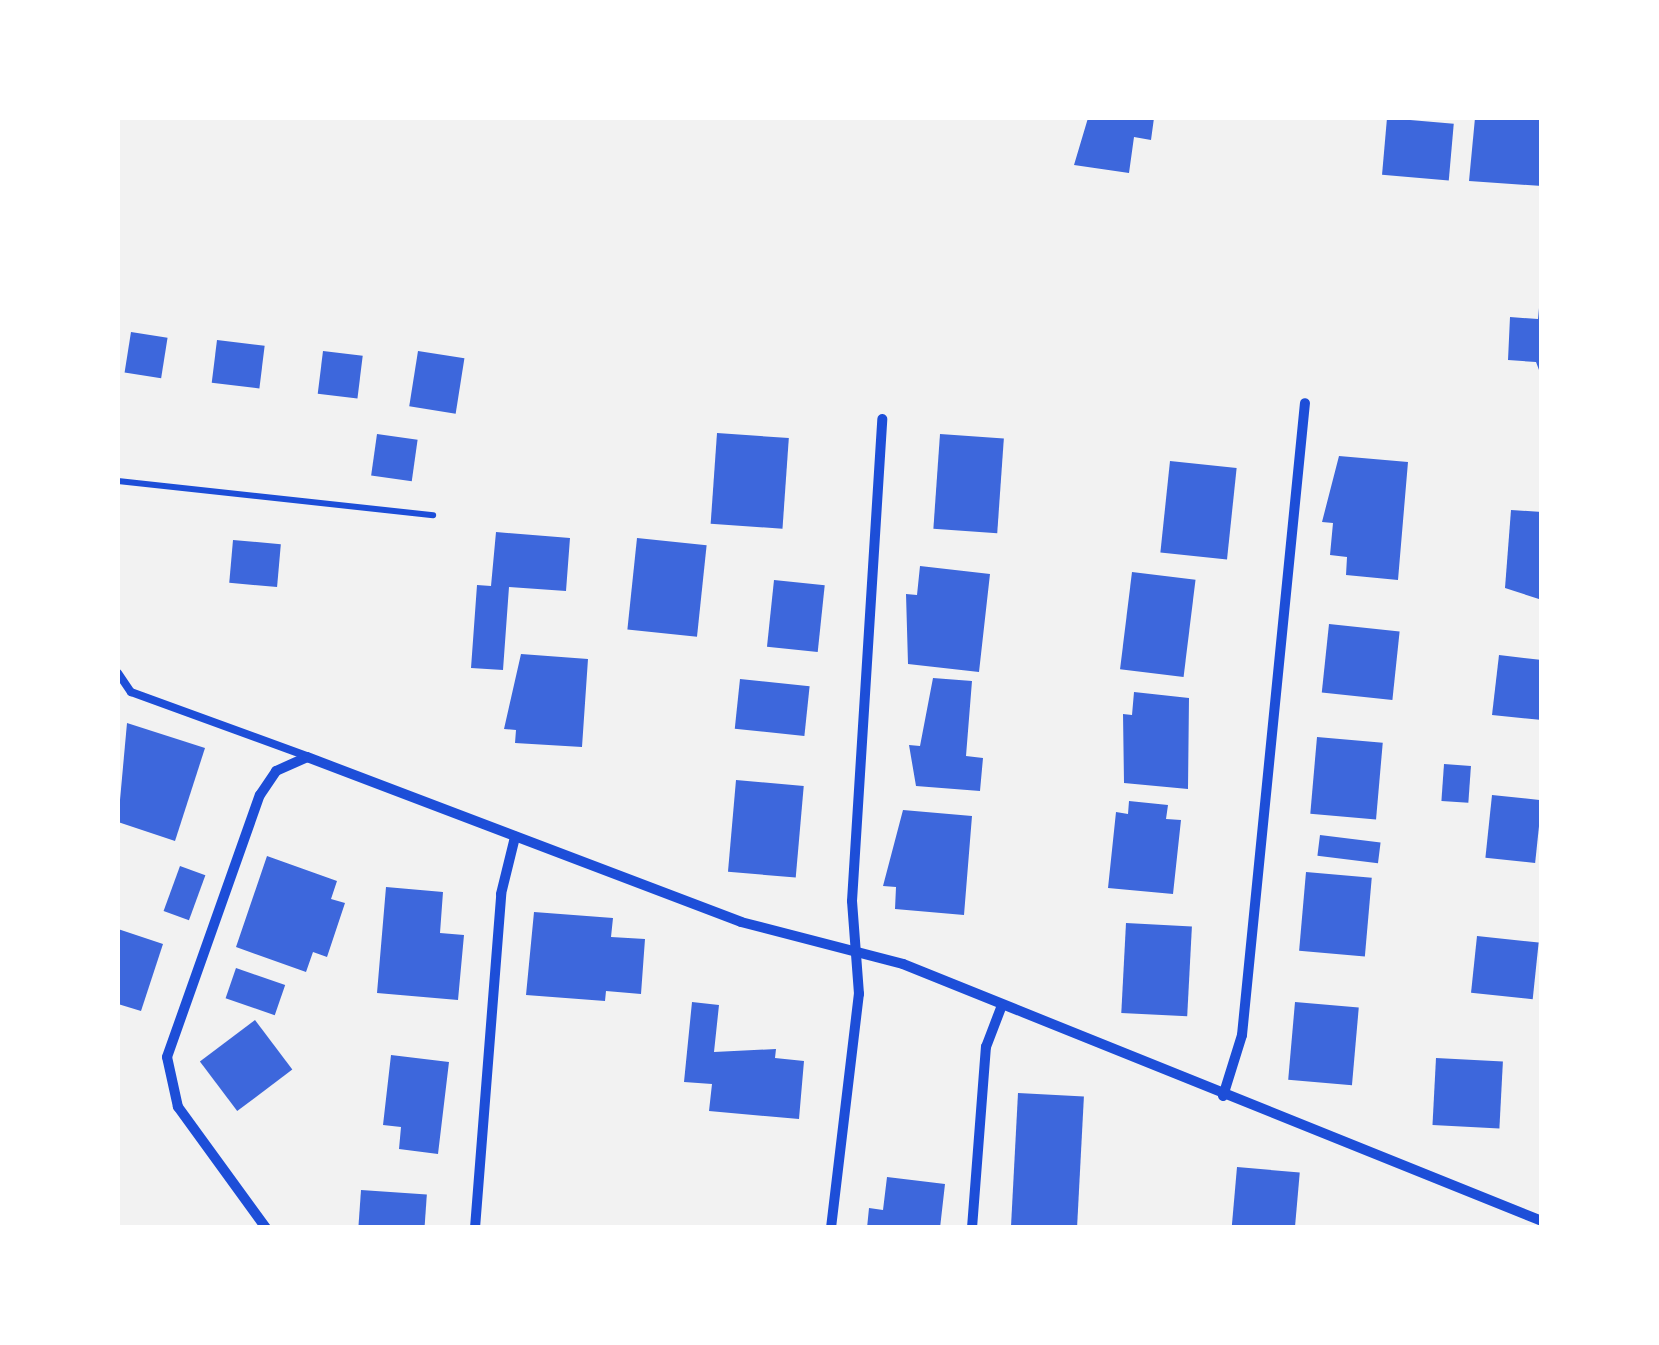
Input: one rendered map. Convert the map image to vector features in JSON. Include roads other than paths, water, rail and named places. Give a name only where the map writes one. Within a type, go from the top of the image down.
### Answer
[{"type":"street","points":[[1223,1096],[1242,1035],[1304,403]]},
{"type":"street","points":[[831,1228],[857,952],[852,901],[882,419]]},
{"type":"street","points":[[266,1228],[178,1107],[167,1058],[260,795],[276,771],[308,756],[741,922],[857,952],[1002,1006],[1542,1221]]},
{"type":"street","points":[[475,1228],[501,894],[515,837]]},
{"type":"street","points":[[972,1228],[986,1046],[1002,1006]]},
{"type":"lane","points":[[118,673],[130,692],[308,756]]}]
